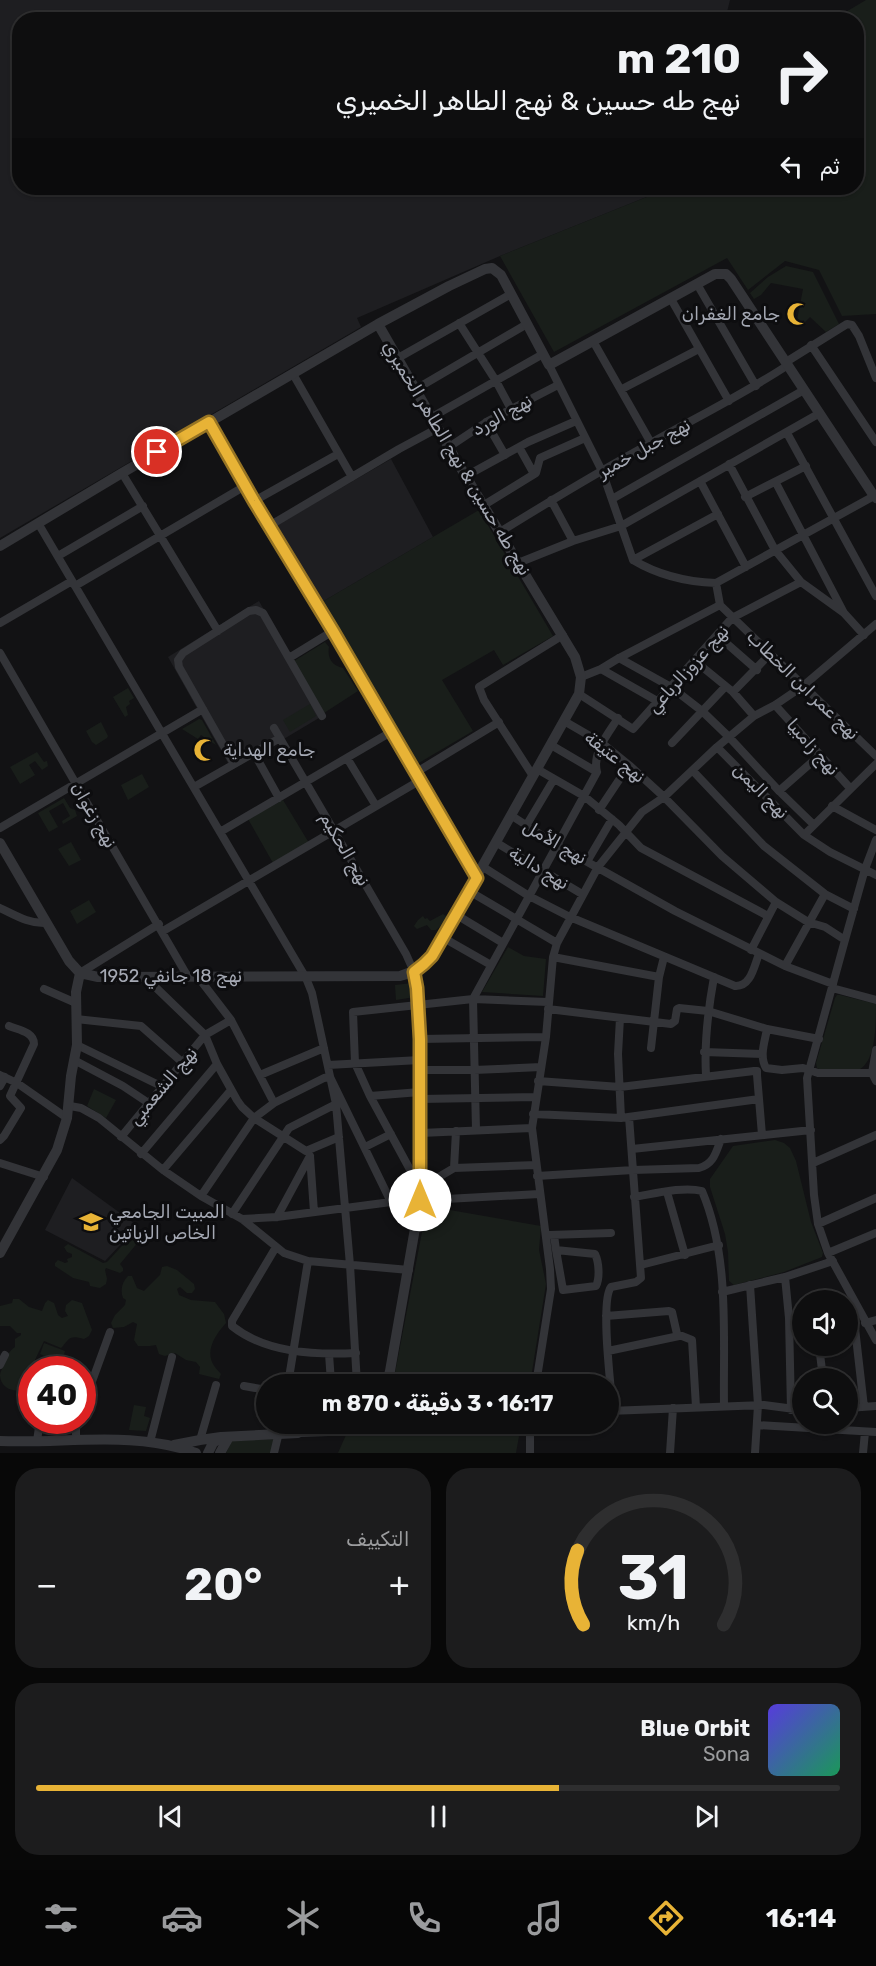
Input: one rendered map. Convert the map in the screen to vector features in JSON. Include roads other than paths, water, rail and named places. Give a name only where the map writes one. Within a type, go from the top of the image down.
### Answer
[{"type":"street","points":[[378,324],[449,286],[489,268],[499,272],[602,471],[633,560],[651,570],[696,582],[716,583],[876,497],[728,276],[715,274],[549,365]]},
{"type":"street","points":[[697,284],[756,386]]},
{"type":"street","points":[[398,358],[511,294]]},
{"type":"street","points":[[671,299],[729,401]]},
{"type":"street","points":[[459,323],[511,409]]},
{"type":"street","name":"نهج طه حسين & نهج الطاهر الخميري","points":[[0,546],[122,472],[378,324],[448,447],[563,635],[582,677]]},
{"type":"street","points":[[416,389],[526,324]]},
{"type":"street","name":"نهج جبل خمير","points":[[500,532],[651,443],[756,386],[811,345],[843,325],[852,325],[859,336],[876,378]]},
{"type":"street","points":[[593,341],[651,443]]},
{"type":"street","points":[[811,345],[876,442]]},
{"type":"street","points":[[622,389],[699,349]]},
{"type":"street","points":[[432,417],[543,354]]},
{"type":"street","points":[[292,374],[352,477]]},
{"type":"street","name":"نهج الورد","points":[[448,447],[486,422],[558,385]]},
{"type":"street","points":[[612,499],[804,390]]},
{"type":"street","points":[[518,563],[573,541],[621,526],[820,413]]},
{"type":"street","points":[[466,476],[519,447],[576,421]]},
{"type":"street","points":[[209,422],[477,878]]},
{"type":"street","points":[[486,422],[505,455]]},
{"type":"street","points":[[269,526],[438,428]]},
{"type":"street","points":[[787,433],[876,596]]},
{"type":"street","points":[[484,505],[534,474],[540,458],[585,438]]},
{"type":"street","points":[[519,447],[534,474]]},
{"type":"street","points":[[254,501],[338,454]]},
{"type":"street","points":[[729,464],[775,550],[801,582],[844,613],[864,635]]},
{"type":"street","points":[[745,497],[806,466]]},
{"type":"street","points":[[122,472],[218,631]]},
{"type":"street","points":[[700,481],[746,567]]},
{"type":"street","points":[[776,483],[844,613]]},
{"type":"street","points":[[0,623],[161,536],[245,486]]},
{"type":"street","points":[[551,501],[573,541]]},
{"type":"street","points":[[58,556],[143,506]]},
{"type":"street","points":[[633,560],[718,514]]},
{"type":"street","points":[[38,524],[306,978],[312,993],[336,1104],[357,1374]]},
{"type":"street","name":"نهج عزوزالرباعي","points":[[579,694],[633,729],[732,618],[801,582]]},
{"type":"street","points":[[389,1374],[410,1270],[420,1200],[420,1039],[419,1004],[414,972],[432,956],[477,878],[579,694],[582,677],[720,605],[716,583]]},
{"type":"street","name":"نهج عمر ابن الخطاب","points":[[720,605],[876,756]]},
{"type":"street","points":[[234,764],[179,667],[178,660],[183,652],[249,611],[260,611],[265,616],[322,716]]},
{"type":"street","points":[[556,1250],[595,1254],[598,1261],[596,1286],[563,1290],[556,1250],[539,1194],[532,1128],[546,1037],[556,943],[598,867],[642,812],[664,797],[754,716],[776,705],[803,686],[875,625]]},
{"type":"street","points":[[289,658],[333,631]]},
{"type":"street","points":[[563,635],[480,686],[480,693],[535,773],[554,779],[584,796],[625,831],[633,842],[658,858],[768,916]]},
{"type":"street","points":[[717,635],[757,670]]},
{"type":"street","name":"نهج زغوان","points":[[0,653],[161,928],[193,977],[231,1020],[274,1103]]},
{"type":"street","points":[[672,743],[702,711],[757,670],[770,654]]},
{"type":"street","points":[[619,658],[671,687],[702,711],[814,825]]},
{"type":"street","points":[[695,661],[729,689],[754,716]]},
{"type":"street","points":[[601,669],[659,702]]},
{"type":"street","name":"نهج زامبيا","points":[[776,705],[850,788]]},
{"type":"street","points":[[0,828],[203,709]]},
{"type":"street","points":[[476,1130],[472,999],[597,772],[596,757],[618,718]]},
{"type":"street","name":"نهج عتيقة","points":[[564,721],[602,743],[629,765],[722,856],[776,902],[808,922],[825,927],[844,940]]},
{"type":"street","points":[[0,1253],[44,1177],[57,1150],[68,1118],[70,1076],[77,1045],[76,992],[80,973],[249,881],[376,806],[499,722]]},
{"type":"street","name":"نهج الحكيم","points":[[274,728],[406,954],[414,972]]},
{"type":"street","points":[[220,832],[391,732]]},
{"type":"street","points":[[194,787],[280,738]]},
{"type":"street","points":[[551,745],[597,772]]},
{"type":"street","name":"نهج اليمن","points":[[717,747],[804,835],[830,852],[876,874]]},
{"type":"street","points":[[254,753],[279,798]]},
{"type":"street","points":[[779,791],[820,755]]},
{"type":"street","points":[[347,758],[376,806]]},
{"type":"street","points":[[804,835],[876,764]]},
{"type":"street","points":[[599,810],[629,765]]},
{"type":"street","points":[[693,771],[764,846],[825,894],[854,909]]},
{"type":"street","points":[[526,826],[554,779]]},
{"type":"street","points":[[832,806],[876,830]]},
{"type":"street","name":"نهج الأمل","points":[[512,816],[557,845],[755,952],[833,986],[876,1000]]},
{"type":"street","points":[[588,860],[612,819]]},
{"type":"street","points":[[844,1290],[818,1224],[807,1078],[844,940],[876,840]]},
{"type":"street","name":"نهج 18 جانفي 1952","points":[[0,843],[69,961],[80,973],[98,977],[306,978],[388,977],[414,972]]},
{"type":"street","name":"نهج دالية","points":[[496,843],[582,894]]},
{"type":"street","points":[[483,867],[529,896],[570,917],[735,986],[748,982],[755,952],[768,916],[776,902]]},
{"type":"street","points":[[468,891],[556,943]]},
{"type":"street","points":[[785,966],[825,894]]},
{"type":"street","points":[[0,908],[26,921],[37,924],[46,923]]},
{"type":"street","points":[[455,915],[504,943]]},
{"type":"street","points":[[442,937],[491,965]]},
{"type":"street","points":[[553,957],[658,978]]},
{"type":"street","points":[[651,1048],[658,978],[664,957]]},
{"type":"street","points":[[706,1076],[704,1052],[714,977]]},
{"type":"street","points":[[146,978],[205,1035],[217,1064],[237,1100],[254,1118],[310,1153]]},
{"type":"street","points":[[44,989],[76,1003]]},
{"type":"street","points":[[420,1188],[370,1096],[356,1063],[353,1012],[472,999],[548,1006],[671,1024],[679,1008],[708,1011],[767,1029],[819,1039]]},
{"type":"street","points":[[609,1374],[606,1316],[606,1298],[609,1288],[639,1281],[641,1278],[632,1149],[620,1087],[618,1054],[620,1018]]},
{"type":"street","points":[[76,1019],[141,1026],[183,1063]]},
{"type":"street","points":[[205,1035],[231,1020]]},
{"type":"street","points":[[0,1140],[21,1108],[10,1096],[34,1041],[30,1034],[9,1026]]},
{"type":"street","points":[[762,1135],[759,1099],[760,1068],[767,1029]]},
{"type":"street","name":"نهج الشعمبي","points":[[121,1137],[205,1035]]},
{"type":"street","points":[[420,1039],[546,1037]]},
{"type":"street","points":[[77,1045],[163,1087]]},
{"type":"street","points":[[260,1075],[324,1048]]},
{"type":"street","points":[[538,1081],[620,1087],[760,1068],[782,1070],[803,1068],[818,1073],[874,1077],[876,1050]]},
{"type":"street","points":[[704,1052],[762,1054]]},
{"type":"street","points":[[74,1060],[123,1086],[150,1104]]},
{"type":"street","points":[[141,1154],[217,1064]]},
{"type":"street","points":[[328,1065],[420,1064],[474,1070],[541,1067]]},
{"type":"street","points":[[0,1086],[2,1076],[17,1083],[68,1118]]},
{"type":"street","points":[[201,1196],[254,1118],[274,1103],[330,1077]]},
{"type":"street","points":[[330,1077],[391,1202]]},
{"type":"street","points":[[163,1170],[231,1090]]},
{"type":"street","points":[[370,1096],[474,1098],[536,1096]]},
{"type":"street","points":[[534,1114],[625,1117],[759,1099]]},
{"type":"street","points":[[232,1214],[289,1128],[336,1104]]},
{"type":"street","points":[[70,1106],[81,1108],[99,1118],[141,1154],[201,1196],[242,1220],[284,1253],[308,1261],[410,1270]]},
{"type":"street","points":[[421,1133],[532,1128]]},
{"type":"street","points":[[632,1149],[811,1130]]},
{"type":"street","points":[[454,1168],[456,1131]]},
{"type":"street","points":[[365,1147],[391,1134]]},
{"type":"street","points":[[813,1163],[876,1135]]},
{"type":"street","points":[[277,1217],[310,1153],[339,1137]]},
{"type":"street","points":[[537,1176],[705,1166],[713,1160],[721,1139]]},
{"type":"street","points":[[310,1153],[314,1212]]},
{"type":"street","points":[[0,1162],[44,1177]]},
{"type":"street","points":[[420,1188],[454,1168],[536,1165]]},
{"type":"street","points":[[634,1197],[696,1189],[702,1191],[719,1245],[724,1406]]},
{"type":"street","points":[[667,1192],[685,1255]]},
{"type":"street","points":[[242,1220],[391,1202],[539,1194]]},
{"type":"street","points":[[818,1224],[876,1198]]},
{"type":"street","points":[[550,1235],[611,1233]]},
{"type":"street","points":[[722,1292],[785,1277],[831,1257],[876,1233]]},
{"type":"street","points":[[538,1374],[551,1289],[550,1235]]},
{"type":"street","points":[[640,1265],[719,1245]]},
{"type":"street","points":[[276,1246],[231,1324],[257,1341],[271,1346],[329,1354],[356,1353]]},
{"type":"street","points":[[289,1374],[308,1261]]},
{"type":"street","points":[[619,1411],[758,1405],[791,1410],[789,1318],[785,1277]]},
{"type":"street","points":[[750,1285],[758,1405],[755,1453]]},
{"type":"street","points":[[606,1316],[671,1311],[674,1315],[675,1331],[679,1336]]},
{"type":"street","points":[[858,1316],[876,1340]]},
{"type":"street","points":[[865,1323],[876,1320]]},
{"type":"street","points":[[96,1370],[110,1332]]},
{"type":"street","points":[[608,1351],[679,1336],[692,1340],[696,1407]]},
{"type":"street","points":[[329,1354],[330,1374]]},
{"type":"street","points":[[0,1365],[4,1355]]},
{"type":"street","points":[[858,1355],[864,1407]]},
{"type":"street","points":[[150,1442],[172,1357]]},
{"type":"street","points":[[200,1440],[216,1385]]},
{"type":"street","points":[[244,1386],[256,1388]]},
{"type":"street","points":[[858,1407],[876,1406]]},
{"type":"street","points":[[670,1453],[674,1408]]},
{"type":"street","points":[[757,1425],[876,1432]]},
{"type":"street","points":[[172,1446],[256,1432]]},
{"type":"street","points":[[863,1453],[865,1432]]},
{"type":"street","points":[[37,1441],[38,1434]]},
{"type":"street","points":[[76,1434],[76,1440]]},
{"type":"street","points":[[274,1453],[279,1434]]},
{"type":"street","points":[[530,1434],[530,1453]]},
{"type":"street","points":[[208,1453],[213,1443],[225,1437]]},
{"type":"street","points":[[219,1453],[225,1437]]},
{"type":"street","points":[[0,1441],[133,1440],[172,1446],[196,1453]]},
{"type":"place","name":"جامع الغفران","points":[[798,314]]},
{"type":"place","name":"جامع الهداية","points":[[205,750]]},
{"type":"place","name":"المبيت الجامعي الخاص الزياتين","points":[[91,1222]]}]
